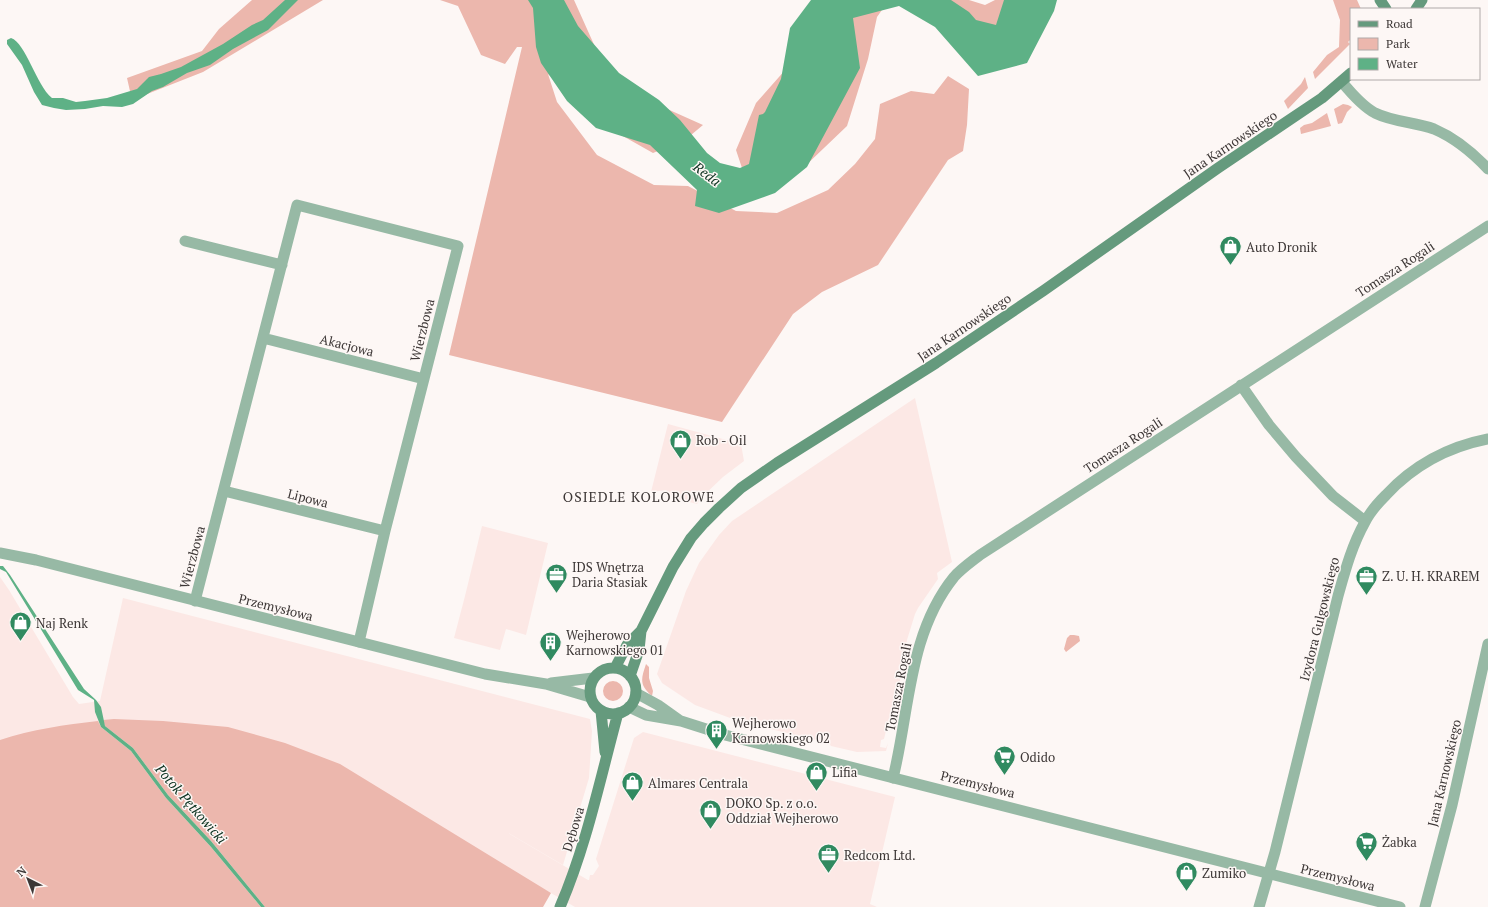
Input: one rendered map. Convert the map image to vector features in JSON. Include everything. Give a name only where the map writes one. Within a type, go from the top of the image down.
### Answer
[{"type":"main road","name":"Jana Karnowskiego","points":[[615,668],[627,645],[640,631],[672,567],[692,538],[719,508],[741,488],[777,463],[1000,321],[1218,168],[1322,98],[1350,74]]},
{"type":"main road","name":"Jana Karnowskiego","points":[[630,676],[639,650],[640,631]]},
{"type":"main road","points":[[606,668],[615,668],[624,670],[630,676],[635,684],[636,693],[634,700],[629,707],[618,713],[609,714],[601,711],[594,705],[590,697],[589,688],[593,678],[598,672],[606,668]]},
{"type":"main road","name":"Dębowa","points":[[601,711],[606,757]]},
{"type":"main road","name":"Dębowa","points":[[560,907],[577,864],[587,832],[602,780],[606,757],[618,713]]},
{"type":"street","points":[[1342,82],[1361,103],[1376,113],[1435,130],[1470,152],[1488,169]]},
{"type":"street","name":"Wierzbowa","points":[[195,601],[297,205],[458,246],[385,531],[359,642]]},
{"type":"street","name":"Tomasza Rogali","points":[[893,778],[918,649],[926,625],[934,608],[955,576],[980,556],[1241,385],[1488,226]]},
{"type":"street","points":[[186,241],[282,265]]},
{"type":"street","name":"Akacjowa","points":[[263,338],[424,379]]},
{"type":"street","points":[[1241,385],[1269,425],[1296,457],[1334,496],[1365,521]]},
{"type":"street","name":"Izydora Gulgowskiego","points":[[1269,874],[1338,596],[1349,558],[1365,521],[1391,489],[1412,470],[1435,456],[1488,438]]},
{"type":"street","name":"Lipowa","points":[[224,491],[385,531]]},
{"type":"street","name":"Przemysłowa","points":[[0,553],[36,560],[485,674],[546,684],[590,697]]},
{"type":"street","name":"Jana Karnowskiego","points":[[1425,907],[1452,805],[1488,644]]},
{"type":"street","name":"Przemysłowa","points":[[546,684],[593,678]]},
{"type":"street","name":"Przemysłowa","points":[[636,693],[658,705],[681,721]]},
{"type":"street","name":"Przemysłowa","points":[[629,707],[653,717],[681,721],[725,735],[1400,907]]},
{"type":"street","points":[[1259,907],[1269,874]]},
{"type":"shaded area","points":[[915,398],[952,562],[937,573],[938,579],[915,614],[907,640],[895,710],[889,718],[884,739],[881,740],[880,747],[886,748],[888,743],[886,751],[857,752],[831,746],[829,743],[741,722],[695,705],[662,683],[657,674],[686,591],[699,563],[719,535],[732,521]]},
{"type":"shaded area","points":[[668,424],[741,444],[744,461],[723,477],[701,498],[697,504],[674,498],[666,490],[651,492]]},
{"type":"shaded area","points":[[482,526],[548,543],[526,635],[506,629],[500,650],[454,638]]},
{"type":"shaded area","points":[[0,577],[73,697],[79,704],[100,701],[123,598],[590,719],[592,731],[589,778],[563,865],[447,797],[588,880],[590,875],[593,875],[599,866],[596,859],[634,738],[643,732],[895,797],[870,904],[877,907],[575,907],[544,889],[100,727],[0,746]]},
{"type":"green space","points":[[252,0],[323,0],[203,72],[132,100],[127,78],[202,51],[219,29]]},
{"type":"green space","points":[[440,0],[574,0],[596,49],[636,95],[703,125],[685,140],[653,153],[598,122],[548,74],[557,102],[597,155],[654,185],[688,186],[736,211],[777,213],[828,190],[855,164],[875,139],[880,104],[911,91],[934,94],[948,76],[969,89],[967,125],[963,151],[948,160],[878,265],[822,292],[793,314],[722,422],[449,355],[522,47],[517,47],[505,64],[481,55],[458,6]]},
{"type":"green space","points":[[820,0],[889,0],[877,17],[868,59],[847,126],[802,169],[746,180],[736,150],[756,103],[816,35]]},
{"type":"green space","points":[[921,0],[969,0],[985,5],[995,0],[1027,0],[1010,40]]},
{"type":"green space","points":[[1333,0],[1357,0],[1361,8],[1350,8],[1350,40],[1348,42],[1350,44],[1315,79],[1313,72],[1327,55],[1339,47],[1340,20]]},
{"type":"green space","points":[[1305,77],[1308,88],[1288,109],[1284,101],[1301,84]]},
{"type":"green space","points":[[1343,104],[1352,107],[1347,112],[1342,123],[1338,124],[1334,109]]},
{"type":"green space","points":[[1327,113],[1331,126],[1301,134],[1300,128],[1304,125],[1312,123]]},
{"type":"green space","points":[[1070,635],[1079,636],[1080,641],[1066,652],[1064,649],[1067,638]]},
{"type":"green space","points":[[646,664],[649,667],[649,678],[653,691],[652,696],[642,682]]},
{"type":"green space","points":[[613,681],[620,684],[623,691],[620,698],[613,701],[606,698],[603,691],[606,684]]},
{"type":"green space","points":[[103,720],[163,721],[228,727],[285,743],[340,764],[551,893],[543,907],[265,907],[211,841],[168,795],[133,748],[105,726]]},
{"type":"green space","points":[[98,721],[101,727],[131,751],[166,798],[211,847],[261,907],[0,907],[0,740],[36,730]]},
{"type":"water","points":[[285,0],[298,0],[268,30],[233,49],[210,65],[187,73],[163,87],[152,91],[133,104],[122,107],[103,106],[66,110],[42,105],[34,92],[22,65],[7,44],[7,40],[11,38],[16,41],[46,92],[52,98],[63,98],[76,102],[107,98],[137,89],[149,77],[181,67],[223,44],[252,25],[263,20]]},
{"type":"water","name":"Reda","points":[[528,0],[564,0],[578,26],[619,73],[659,100],[680,120],[707,153],[720,163],[740,168],[749,164],[759,115],[765,112],[781,79],[790,28],[811,0],[951,0],[969,12],[976,20],[996,25],[1004,0],[1057,0],[1054,11],[1027,63],[978,76],[935,27],[899,6],[853,18],[860,68],[807,167],[775,193],[719,213],[695,206],[697,190],[650,145],[596,128],[567,101],[541,63],[536,47],[533,8]]},
{"type":"water","points":[[0,566],[3,566],[10,575],[84,689],[101,707],[105,726],[133,748],[168,795],[211,841],[265,907],[261,907],[211,847],[166,798],[131,751],[101,727],[95,712],[94,700],[78,690],[6,572],[0,569]]},
{"type":"place","name":"Auto Dronik","points":[[1230,266]]},
{"type":"place","name":"Rob - Oil","points":[[681,460]]},
{"type":"place","name":"IDS Wnętrza Daria Stasiak","points":[[556,594]]},
{"type":"place","name":"Z. U. H. KRAREM","points":[[1367,596]]},
{"type":"place","name":"Naj Renk","points":[[21,642]]},
{"type":"place","name":"Wejherowo Karnowskiego 01","points":[[551,662]]},
{"type":"place","name":"Wejherowo Karnowskiego 02","points":[[717,750]]},
{"type":"place","name":"Odido","points":[[1004,776]]},
{"type":"place","name":"Lifia","points":[[816,792]]},
{"type":"place","name":"Almares Centrala","points":[[633,802]]},
{"type":"place","name":"DOKO Sp. z o.o. Oddział Wejherowo","points":[[711,830]]},
{"type":"place","name":"Żabka","points":[[1367,862]]},
{"type":"place","name":"Redcom Ltd.","points":[[829,874]]},
{"type":"place","name":"Zumiko","points":[[1187,892]]},
{"type":"district","name":"OSIEDLE KOLOROWE","points":[[639,497]]},
{"type":"water label","name":"Potok Pętkowicki","points":[[191,804]]}]
